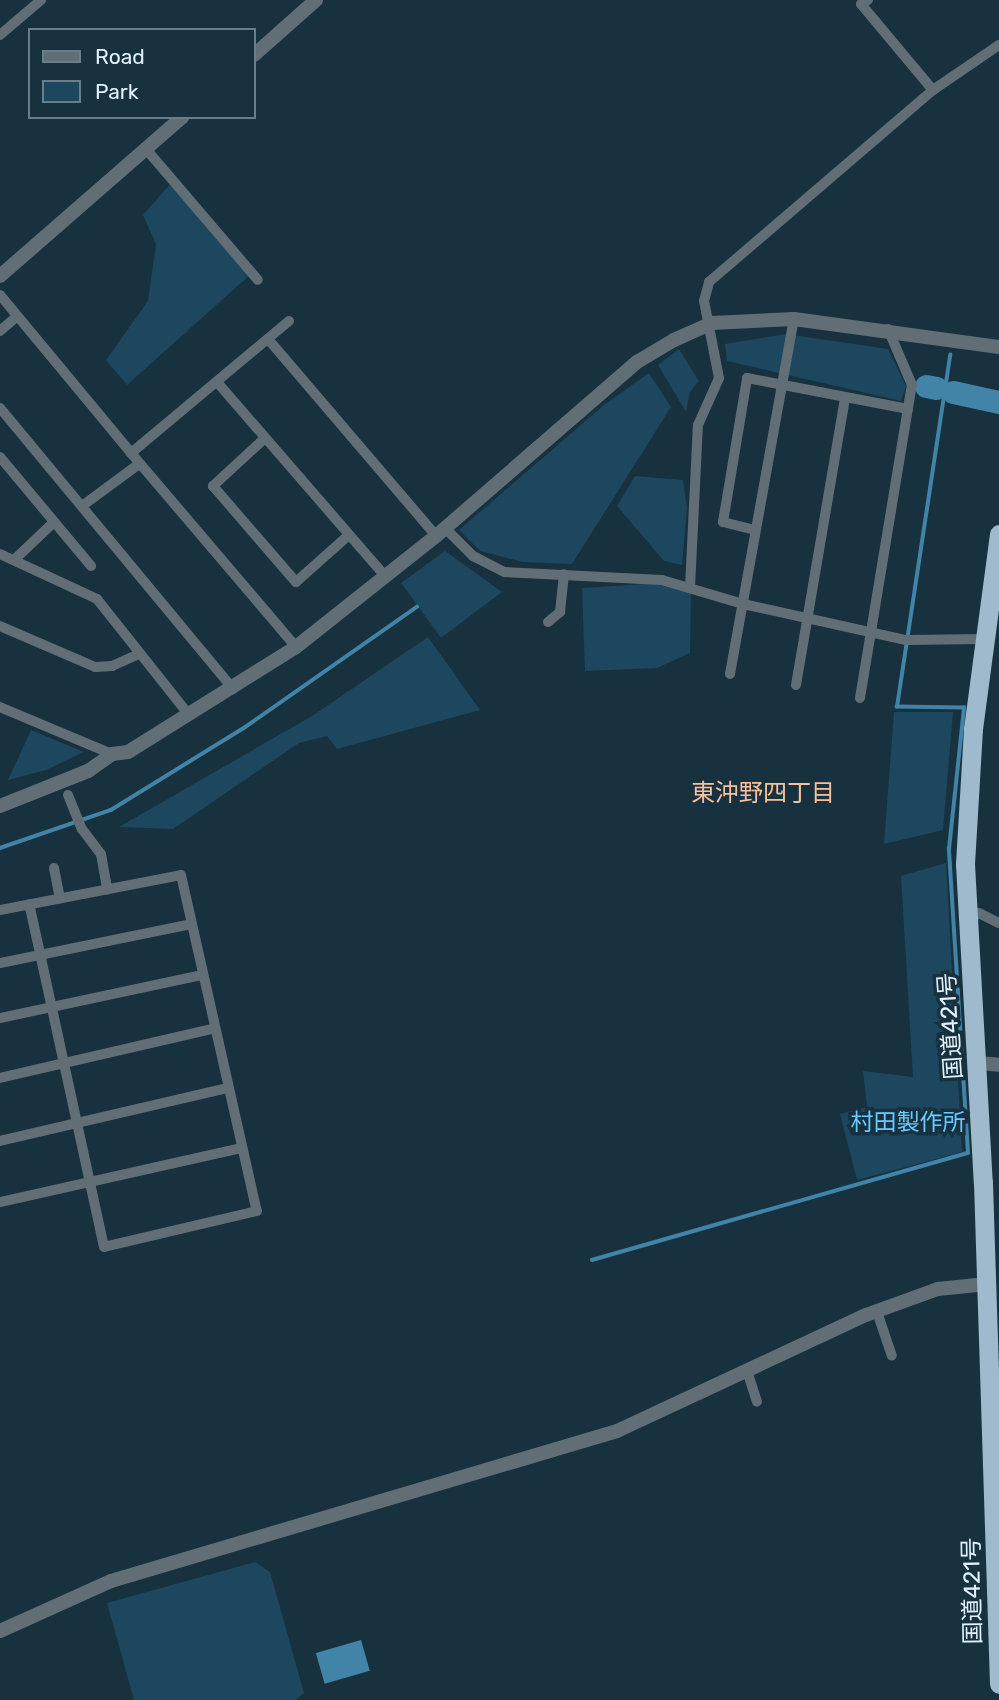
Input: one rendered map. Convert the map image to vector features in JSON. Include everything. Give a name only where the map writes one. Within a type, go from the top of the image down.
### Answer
[{"type":"highway","name":"国道421号","points":[[999,534],[984,639],[965,846],[993,1283],[999,1684]]},
{"type":"street","points":[[0,35],[41,0]]},
{"type":"street","points":[[256,53],[316,0]]},
{"type":"street","points":[[868,0],[861,4],[933,90]]},
{"type":"street","points":[[690,587],[698,425],[719,378],[712,323],[704,301],[709,282],[933,90],[999,45]]},
{"type":"street","points":[[0,276],[180,119]]},
{"type":"street","points":[[146,149],[258,280]]},
{"type":"street","points":[[0,295],[139,464],[296,647]]},
{"type":"street","points":[[0,331],[18,316]]},
{"type":"street","points":[[730,674],[794,319]]},
{"type":"street","points":[[0,806],[88,771],[112,754],[128,752],[233,689],[296,647],[441,532],[637,362],[712,323],[794,319],[888,329],[999,346]]},
{"type":"street","points":[[131,453],[289,321]]},
{"type":"street","points":[[860,698],[874,634],[912,385],[888,329]]},
{"type":"street","points":[[268,339],[441,532],[473,556],[505,572],[662,580],[743,604],[906,640],[984,639]]},
{"type":"street","points":[[755,530],[723,522],[747,378],[908,409]]},
{"type":"street","points":[[217,382],[385,576]]},
{"type":"street","points":[[796,685],[845,397]]},
{"type":"street","points":[[0,408],[233,689]]},
{"type":"street","points":[[265,438],[213,486],[221,496],[296,582],[349,535]]},
{"type":"street","points":[[0,457],[91,566]]},
{"type":"street","points":[[82,506],[139,464]]},
{"type":"street","points":[[14,560],[54,522]]},
{"type":"street","points":[[0,554],[97,599],[188,714]]},
{"type":"street","points":[[548,622],[560,612],[564,574]]},
{"type":"street","points":[[0,626],[95,667],[112,666],[139,653]]},
{"type":"street","points":[[0,707],[112,754]]},
{"type":"street","points":[[68,795],[82,829],[101,854],[107,889]]},
{"type":"street","points":[[54,868],[60,898]]},
{"type":"street","points":[[0,909],[181,875],[213,1029],[257,1211],[104,1247],[29,904]]},
{"type":"street","points":[[969,920],[979,913],[999,923]]},
{"type":"street","points":[[0,963],[191,924]]},
{"type":"street","points":[[0,1018],[202,975]]},
{"type":"street","points":[[0,1079],[213,1029]]},
{"type":"street","points":[[978,1063],[999,1065]]},
{"type":"street","points":[[0,1141],[227,1088]]},
{"type":"street","points":[[0,1202],[242,1148]]},
{"type":"street","points":[[0,1631],[111,1581],[617,1431],[748,1374],[877,1312],[937,1289],[993,1283]]},
{"type":"street","points":[[877,1312],[892,1356]]},
{"type":"street","points":[[748,1374],[757,1402]]},
{"type":"green space","points":[[173,181],[252,273],[127,385],[106,360],[148,301],[156,244],[143,215]]},
{"type":"green space","points":[[786,334],[888,349],[906,386],[901,401],[727,361],[725,344]]},
{"type":"green space","points":[[679,349],[699,381],[690,392],[686,412],[658,365]]},
{"type":"green space","points":[[649,373],[671,407],[572,564],[523,562],[480,551],[459,530],[604,405]]},
{"type":"green space","points":[[635,476],[683,480],[687,508],[682,565],[664,561],[617,506]]},
{"type":"green space","points":[[445,551],[502,592],[441,638],[401,583]]},
{"type":"green space","points":[[662,583],[691,591],[690,653],[657,668],[585,671],[582,588]]},
{"type":"green space","points":[[428,637],[480,710],[337,749],[327,736],[299,743],[173,829],[119,827],[312,716]]},
{"type":"green space","points":[[894,712],[953,712],[943,830],[884,844]]},
{"type":"green space","points":[[31,730],[84,752],[46,770],[8,780]]},
{"type":"green space","name":"村田製作所","points":[[946,863],[962,1152],[857,1180],[840,1114],[867,1107],[863,1071],[913,1077],[901,876]]},
{"type":"green space","points":[[255,1562],[270,1572],[304,1693],[296,1700],[134,1700],[107,1603]]},
{"type":"shaded area","points":[[361,1640],[370,1671],[325,1684],[316,1653]]},
{"type":"waterway","points":[[592,1260],[968,1153],[949,849],[964,708],[897,707],[950,355]]},
{"type":"waterway","points":[[926,386],[936,388]]},
{"type":"waterway","points":[[953,392],[999,402]]},
{"type":"waterway","points":[[0,848],[111,810],[244,728],[417,607]]},
{"type":"district","name":"東沖野四丁目","points":[[763,794]]}]
